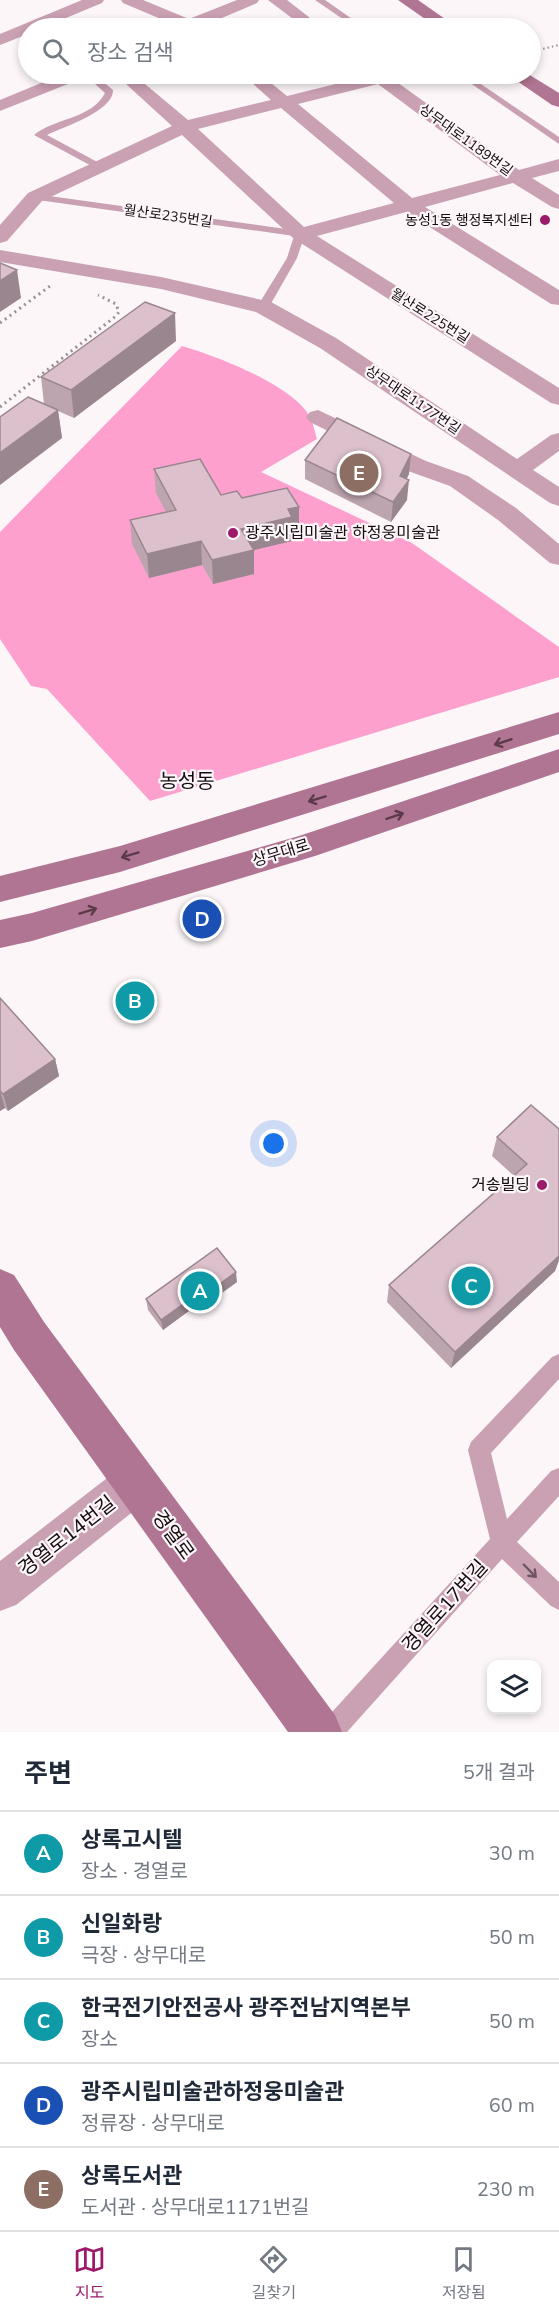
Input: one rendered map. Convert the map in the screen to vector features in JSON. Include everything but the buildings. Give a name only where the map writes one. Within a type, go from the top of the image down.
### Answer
[{"type":"street","points":[[53,18],[96,0]]},
{"type":"street","points":[[129,0],[170,18]]},
{"type":"street","points":[[210,18],[251,0]]},
{"type":"street","points":[[276,0],[301,18]]},
{"type":"street","points":[[407,0],[434,18]]},
{"type":"street","points":[[0,40],[18,32]]},
{"type":"street","points":[[0,106],[52,84]]},
{"type":"street","points":[[135,84],[300,234]]},
{"type":"street","points":[[262,84],[410,206],[559,299]]},
{"type":"street","points":[[0,237],[35,197],[184,127],[351,84]]},
{"type":"street","name":"상무대로1189번길","points":[[396,84],[516,177],[559,203]]},
{"type":"street","points":[[531,84],[559,102]]},
{"type":"street","points":[[0,90],[18,98]]},
{"type":"street","name":"월산로235번길","points":[[300,234],[559,165]]},
{"type":"street","name":"월산로225번길","points":[[300,234],[559,398]]},
{"type":"street","name":"상무대로1177번길","points":[[0,256],[161,284],[263,307],[328,343],[559,498]]},
{"type":"street","points":[[318,417],[417,466],[459,481],[507,514],[559,557]]},
{"type":"street","points":[[517,470],[559,440]]},
{"type":"street","points":[[0,889],[120,859],[559,723]]},
{"type":"street","name":"상무대로","points":[[0,949],[16,931],[303,847],[559,760]]},
{"type":"street","name":"경열로","points":[[0,1289],[15,1324],[318,1732]]},
{"type":"street","name":"경열로14번길","points":[[0,1589],[135,1483]]},
{"type":"lane","points":[[319,0],[346,18]]},
{"type":"lane","points":[[99,167],[39,135],[98,107],[108,98],[110,92],[100,84]]},
{"type":"lane","points":[[476,84],[559,141]]},
{"type":"lane","name":"월산로235번길","points":[[35,197],[300,234]]},
{"type":"lane","points":[[263,307],[291,258],[300,234]]},
{"type":"lane","points":[[559,1364],[479,1450],[502,1543],[559,1598]]},
{"type":"lane","name":"경열로17번길","points":[[331,1732],[559,1479]]},
{"type":"path","points":[[541,50],[559,45]]},
{"type":"path","points":[[0,323],[53,284]]},
{"type":"path","points":[[0,407],[116,316],[119,312],[116,304],[96,294]]},
{"type":"path","points":[[0,398],[8,401]]},
{"type":"shaded area","points":[[182,346],[233,364],[271,383],[301,405],[310,417],[317,439],[261,472],[412,543],[559,647],[559,677],[150,801],[47,689],[31,686],[0,639],[0,532]]},
{"type":"place","name":"농성1동 행정복지센터","points":[[545,220]]},
{"type":"place","name":"상록도서관","points":[[359,473]]},
{"type":"place","name":"광주시립미술관 하정웅미술관","points":[[233,533]]},
{"type":"place","name":"광주시립미술관하정웅미술관","points":[[202,919]]},
{"type":"place","name":"신일화랑","points":[[135,1001]]},
{"type":"place","name":"거송빌딩","points":[[542,1185]]},
{"type":"place","name":"한국전기안전공사 광주전남지역본부","points":[[471,1286]]},
{"type":"place","name":"상록고시텔","points":[[200,1291]]},
{"type":"district","name":"농성동","points":[[187,781]]}]
